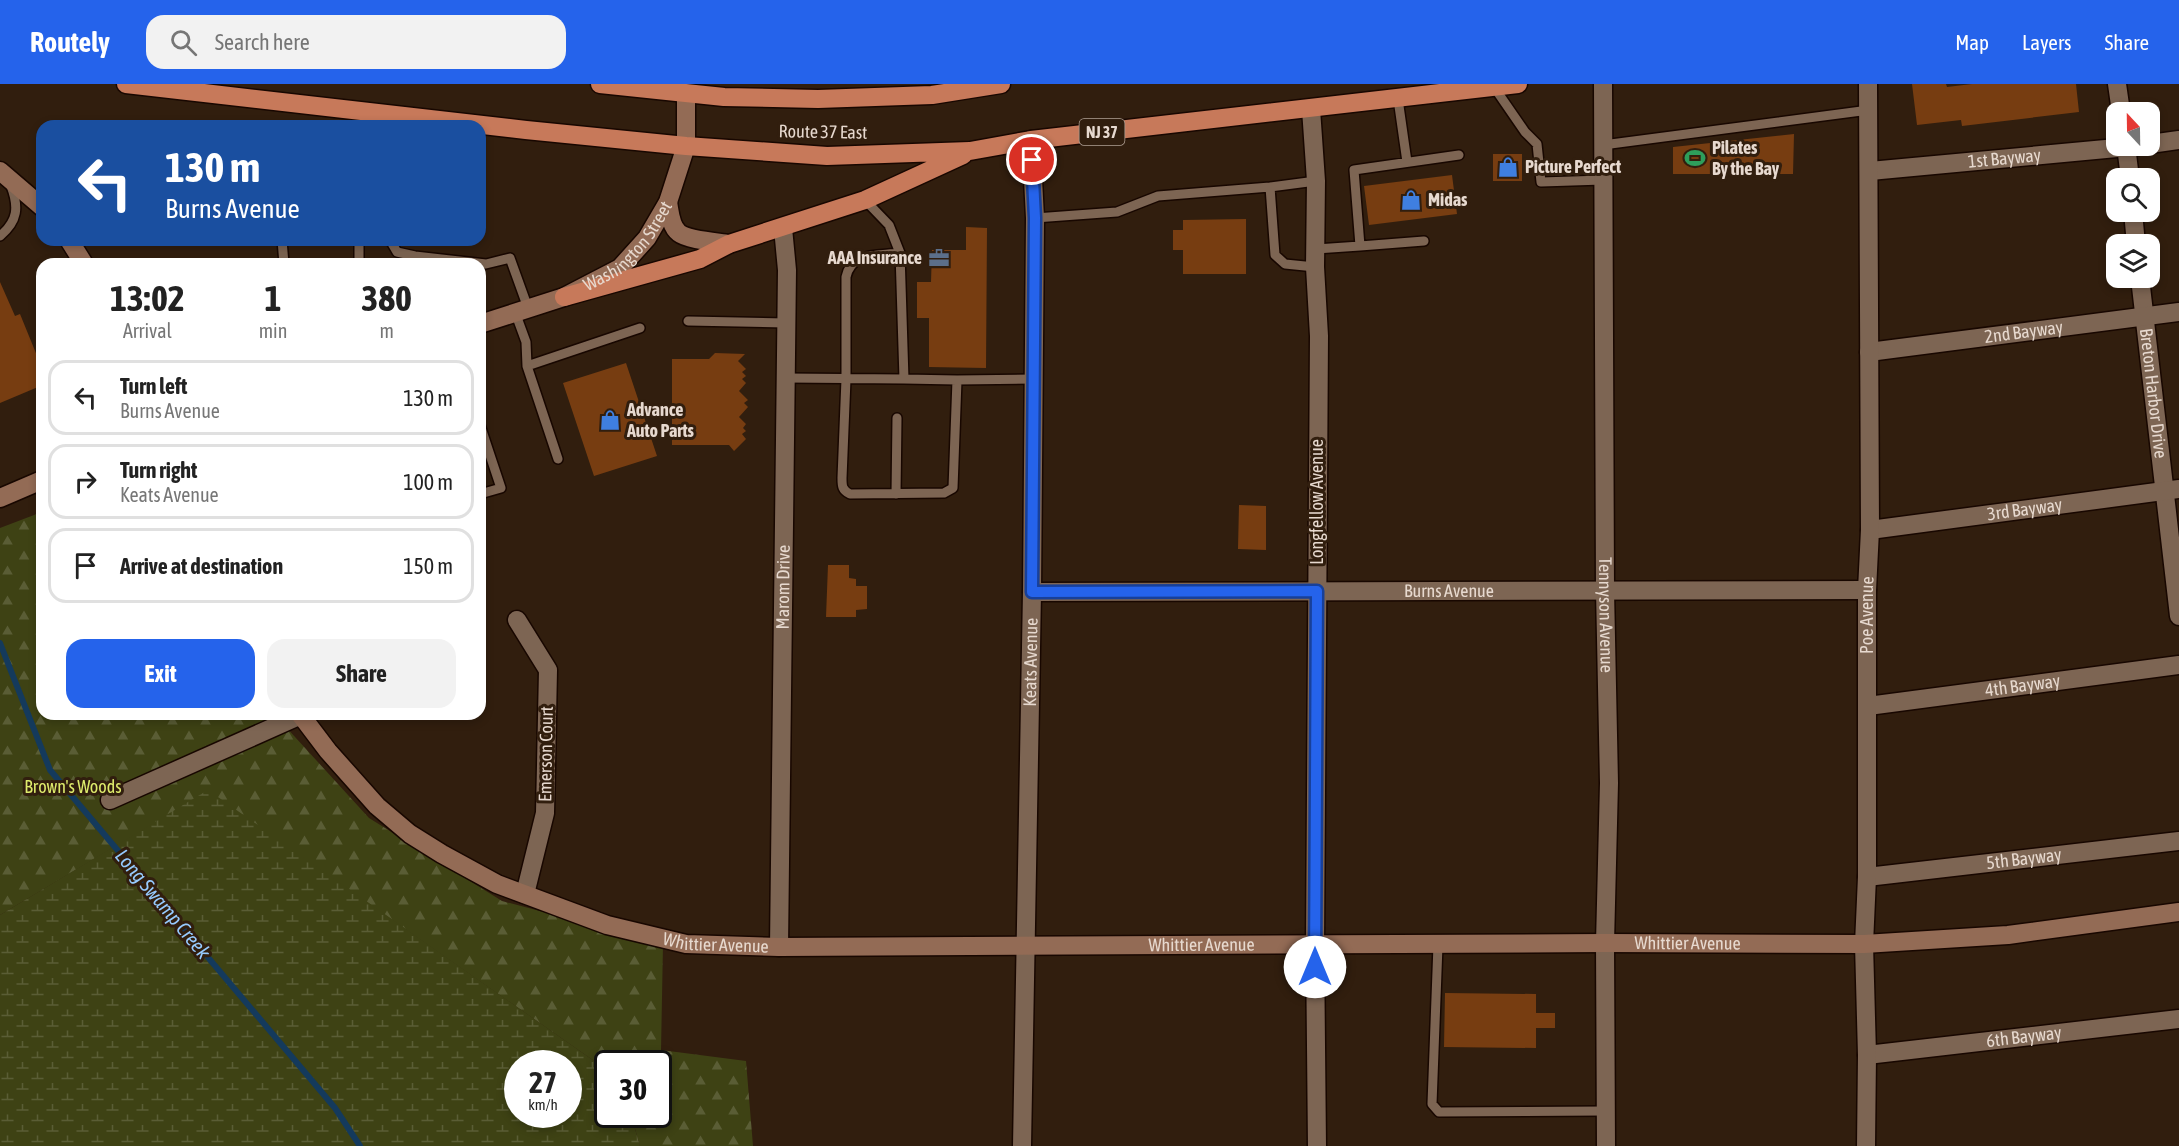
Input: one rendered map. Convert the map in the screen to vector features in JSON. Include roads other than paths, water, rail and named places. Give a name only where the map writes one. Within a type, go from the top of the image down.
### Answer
[{"type":"highway","name":"Route 37 East","points":[[126,84],[384,120]]},
{"type":"highway","name":"Route 37 East","points":[[600,84],[818,99],[921,96],[1001,84]]},
{"type":"highway","name":"Route 37 East","points":[[486,129],[827,156],[970,151],[1031,140],[1518,84]]},
{"type":"highway","points":[[564,297],[700,259],[729,244],[865,200],[970,151]]},
{"type":"street","name":"Tennyson Avenue","points":[[1603,84],[1605,591],[1609,783],[1605,943],[1606,1146]]},
{"type":"street","name":"Poe Avenue","points":[[1866,1146],[1867,1055],[1864,944],[1867,877],[1867,590],[1870,530],[1868,84]]},
{"type":"street","points":[[2117,84],[2120,102]]},
{"type":"street","name":"Washington Street","points":[[486,322],[564,297],[620,268],[647,238],[668,202],[686,146],[687,89]]},
{"type":"street","name":"Longfellow Avenue","points":[[1311,109],[1316,181],[1319,336],[1315,945],[1317,1146]]},
{"type":"street","name":"Keats Avenue","points":[[1022,1146],[1032,592],[1035,218],[1031,140]]},
{"type":"street","points":[[2160,143],[2179,140]]},
{"type":"street","name":"1st Bayway","points":[[1870,171],[2106,148]]},
{"type":"street","points":[[4,175],[36,202]]},
{"type":"street","points":[[668,202],[672,222],[678,232],[686,236],[729,244]]},
{"type":"street","name":"Marom Drive","points":[[779,947],[787,270],[783,228]]},
{"type":"street","name":"Breton Harbor Drive","points":[[2141,288],[2172,490],[2179,616]]},
{"type":"street","name":"2nd Bayway","points":[[1869,352],[2179,312]]},
{"type":"street","points":[[0,498],[36,483]]},
{"type":"street","name":"3rd Bayway","points":[[1870,530],[2172,490]]},
{"type":"street","name":"Burns Avenue","points":[[1032,592],[1867,590]]},
{"type":"street","name":"Emerson Court","points":[[517,620],[548,670],[545,813],[525,894]]},
{"type":"street","name":"4th Bayway","points":[[1868,706],[2179,665]]},
{"type":"street","points":[[110,800],[289,720]]},
{"type":"street","name":"Whittier Avenue","points":[[304,720],[377,806],[410,834],[442,854],[497,884],[607,926],[686,944],[779,947],[1864,944],[2008,935],[2179,912]]},
{"type":"street","name":"5th Bayway","points":[[1867,877],[2179,841]]},
{"type":"street","name":"6th Bayway","points":[[1867,1055],[2179,1019]]},
{"type":"lane","points":[[1494,87],[1525,132],[1537,144],[1541,182],[1603,180]]},
{"type":"lane","points":[[1398,99],[1407,162]]},
{"type":"lane","points":[[1603,145],[1869,110]]},
{"type":"lane","points":[[1360,246],[1354,171],[1459,155]]},
{"type":"lane","points":[[0,236],[14,221],[17,200],[4,175]]},
{"type":"lane","points":[[1035,218],[1117,212],[1158,196],[1316,181]]},
{"type":"lane","points":[[1270,187],[1275,255],[1285,264],[1360,246],[1424,241]]},
{"type":"lane","points":[[865,200],[889,225],[900,253],[904,378]]},
{"type":"lane","points":[[394,246],[397,252],[433,258]]},
{"type":"lane","points":[[900,253],[860,257],[853,261],[846,278],[843,489],[850,494],[896,494],[944,493],[953,488],[957,380]]},
{"type":"lane","points":[[486,264],[510,258],[522,310],[527,366],[558,459]]},
{"type":"lane","points":[[688,321],[786,322]]},
{"type":"lane","points":[[527,366],[640,328]]},
{"type":"lane","points":[[785,378],[1032,379]]},
{"type":"lane","points":[[896,494],[897,418]]},
{"type":"lane","points":[[486,443],[501,488],[486,492]]},
{"type":"lane","points":[[1438,945],[1432,1104],[1439,1112],[1605,1112]]},
{"type":"waterway","name":"Long Swamp Creek","points":[[0,643],[50,770],[335,1108],[360,1146]]},
{"type":"place","name":"Pilates By the Bay","points":[[1695,158]]},
{"type":"place","name":"Picture Perfect","points":[[1508,167]]},
{"type":"place","name":"Midas","points":[[1411,200]]},
{"type":"place","name":"AAA Insurance","points":[[939,258]]},
{"type":"place","name":"Advance Auto Parts","points":[[610,420]]},
{"type":"park label","name":"Brown's Woods","points":[[73,787]]}]
